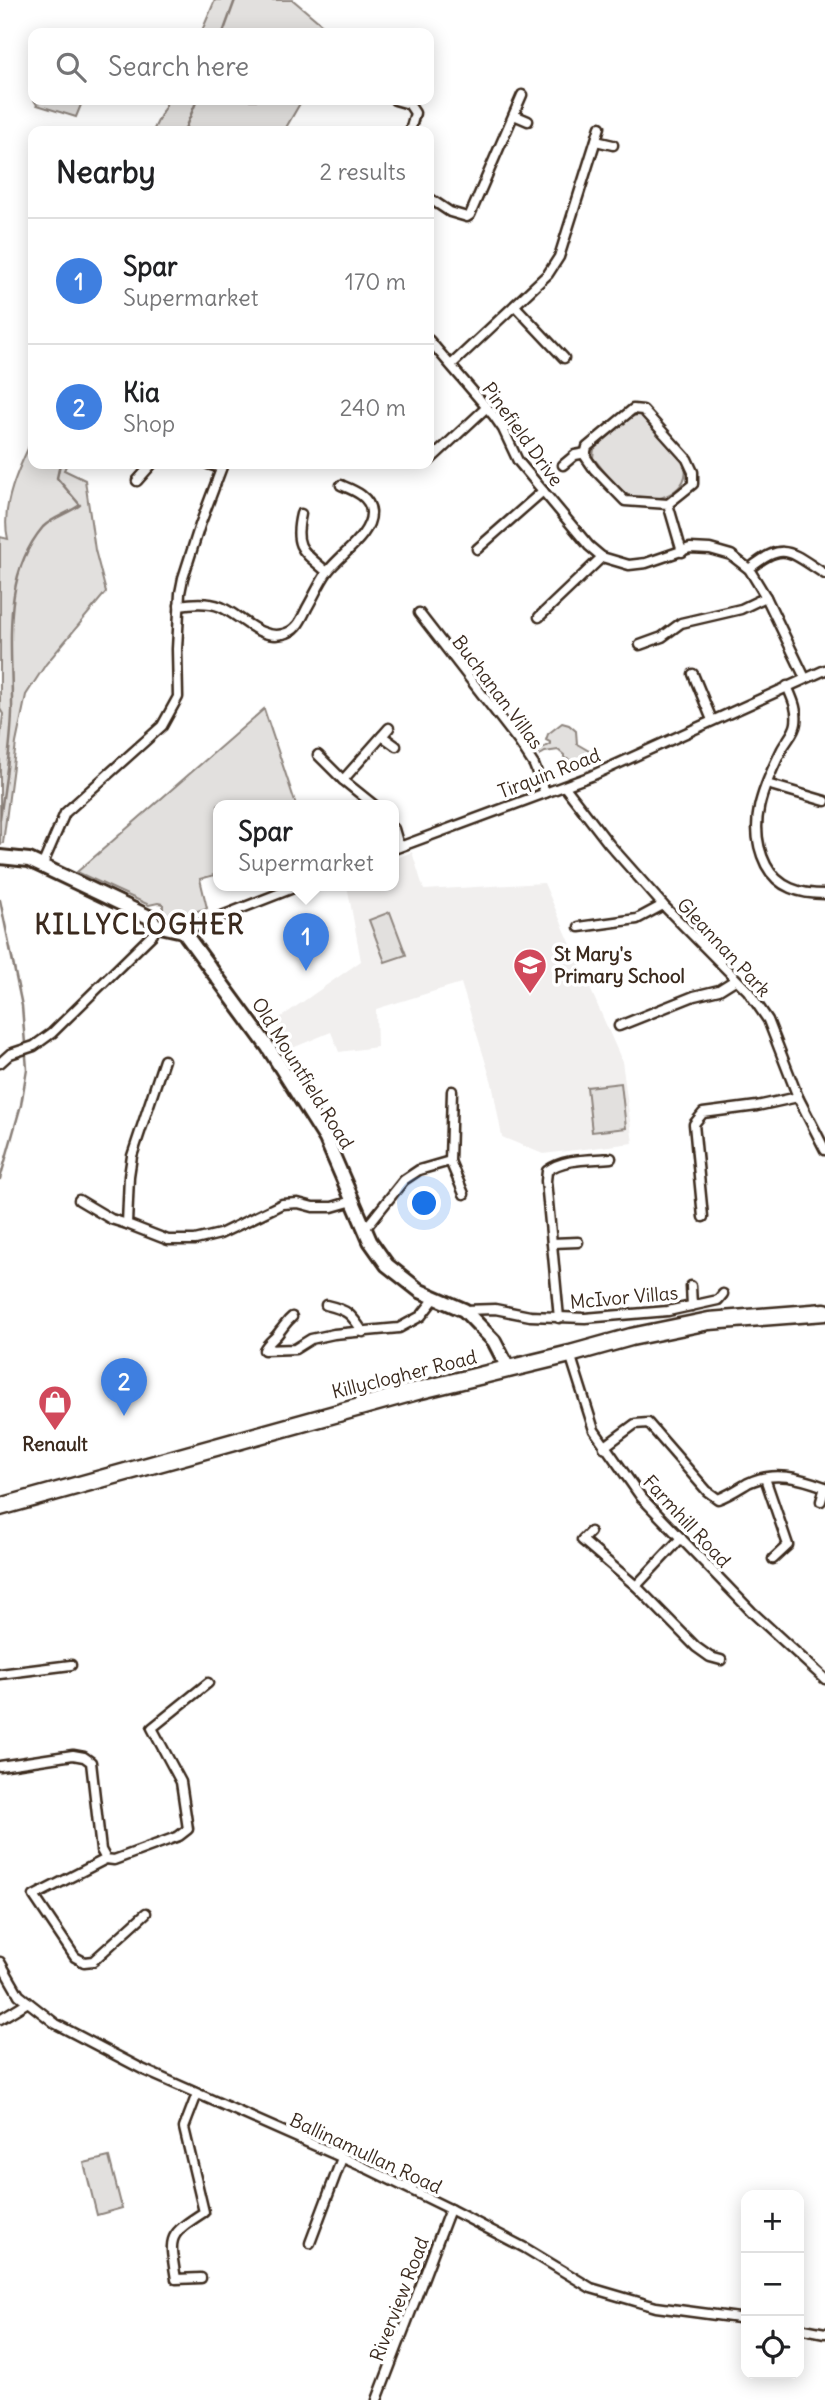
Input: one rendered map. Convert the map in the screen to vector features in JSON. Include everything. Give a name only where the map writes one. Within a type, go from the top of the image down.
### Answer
[{"type":"highway","name":"Killyclogher Road","points":[[0,1507],[421,1390],[509,1370],[631,1337],[709,1321],[825,1312]]},
{"type":"street","points":[[434,202],[457,216],[467,217],[475,209],[522,95]]},
{"type":"street","points":[[410,105],[415,113],[411,126]]},
{"type":"street","points":[[513,115],[528,121]]},
{"type":"street","points":[[451,365],[548,274],[559,257],[600,127]]},
{"type":"street","points":[[596,141],[612,145]]},
{"type":"street","points":[[515,306],[564,358]]},
{"type":"street","name":"Pinefield Drive","points":[[434,346],[487,407],[503,429],[518,461],[589,546],[602,557]]},
{"type":"street","points":[[434,456],[487,407]]},
{"type":"street","points":[[633,409],[643,410],[687,459],[693,472],[692,484],[667,504],[625,501],[594,469],[586,453],[587,447],[633,409]]},
{"type":"street","points":[[564,465],[575,455],[586,453]]},
{"type":"street","points":[[137,481],[148,469]]},
{"type":"street","points":[[42,866],[65,813],[162,726],[178,697],[177,649],[183,578],[221,469]]},
{"type":"street","points":[[179,605],[210,604],[262,632],[275,636],[292,632],[300,623],[327,572],[370,523],[369,503],[358,492],[341,485]]},
{"type":"street","points":[[477,549],[543,491]]},
{"type":"street","points":[[667,504],[682,552]]},
{"type":"street","points":[[301,514],[298,542],[306,554],[327,572]]},
{"type":"street","points":[[539,617],[602,557],[629,565],[646,564],[690,548],[710,549],[732,555],[749,569],[766,597],[805,678]]},
{"type":"street","points":[[749,569],[765,556],[778,551],[788,551],[825,574]]},
{"type":"street","points":[[640,645],[662,637],[681,623],[741,609],[766,597]]},
{"type":"street","name":"Buchanan Villas","points":[[419,613],[519,742],[534,765],[545,793]]},
{"type":"street","name":"Tirquin Road","points":[[399,847],[565,787],[825,670]]},
{"type":"street","points":[[693,674],[712,720]]},
{"type":"street","points":[[787,686],[797,712],[796,726],[766,784],[756,815],[759,845],[769,871],[782,884],[805,894],[825,894]]},
{"type":"street","points":[[343,780],[389,728]]},
{"type":"street","points":[[382,736],[396,746]]},
{"type":"street","points":[[318,755],[367,800]]},
{"type":"street","points":[[766,784],[825,801]]},
{"type":"street","name":"Gleannan Park","points":[[565,787],[609,844],[663,905],[748,991],[768,1020],[798,1097],[825,1150]]},
{"type":"street","points":[[2,857],[29,860],[149,917],[156,925],[183,931],[286,891]]},
{"type":"street","points":[[579,927],[637,919],[663,905]]},
{"type":"street","points":[[0,1063],[10,1054],[34,1046],[52,1033],[153,934],[156,925]]},
{"type":"street","name":"Old Mountfield Road","points":[[183,931],[268,1047],[326,1139],[365,1229],[387,1265],[408,1284],[464,1310]]},
{"type":"street","points":[[620,1027],[695,996],[719,990],[735,980]]},
{"type":"street","points":[[127,1224],[132,1156],[164,1060]]},
{"type":"street","points":[[452,1091],[450,1161],[464,1194]]},
{"type":"street","points":[[703,1217],[695,1124],[702,1113],[757,1106],[798,1097]]},
{"type":"street","name":"McIvor Villas","points":[[559,1318],[547,1171],[567,1162],[611,1158]]},
{"type":"street","points":[[365,1229],[404,1180],[419,1170],[450,1161]]},
{"type":"street","points":[[79,1200],[111,1219],[168,1240],[195,1240],[220,1234],[282,1204],[332,1207],[353,1201]]},
{"type":"street","points":[[552,1243],[578,1242]]},
{"type":"street","name":"McIvor Villas","points":[[691,1286],[692,1306]]},
{"type":"street","name":"McIvor Villas","points":[[464,1310],[495,1309],[530,1316],[585,1318],[692,1306],[718,1300],[723,1294]]},
{"type":"street","points":[[292,1317],[284,1324],[280,1333],[268,1342],[264,1350],[295,1349],[311,1339],[399,1328],[421,1316],[435,1298]]},
{"type":"street","points":[[326,1305],[341,1308],[353,1315],[363,1332]]},
{"type":"street","points":[[464,1310],[494,1341],[509,1370]]},
{"type":"street","name":"Farmhill Road","points":[[570,1354],[594,1430],[641,1497],[752,1612],[825,1679]]},
{"type":"street","points":[[604,1447],[635,1424],[648,1423],[706,1491],[718,1499],[750,1482],[776,1476],[799,1478],[825,1487],[821,1501]]},
{"type":"street","points":[[765,1478],[788,1545],[774,1559]]},
{"type":"street","points":[[590,1532],[582,1541],[636,1586],[696,1647],[710,1657],[722,1660]]},
{"type":"street","points":[[636,1586],[681,1538]]},
{"type":"street","points":[[0,1674],[71,1665]]},
{"type":"street","points":[[146,1913],[93,1961],[84,1962],[75,1957],[34,1896],[106,1859],[114,1860],[179,1836],[188,1829],[181,1782],[152,1728],[208,1683]]},
{"type":"street","points":[[0,1766],[73,1755],[84,1757],[91,1762],[101,1850],[106,1859]]},
{"type":"street","name":"Ballinamullan Road","points":[[0,1962],[19,1995],[56,2024],[144,2070],[450,2209],[505,2237],[591,2288],[656,2306],[741,2318]]},
{"type":"street","points":[[0,2019],[28,2002]]},
{"type":"street","points":[[197,2094],[184,2128],[204,2211],[177,2229],[170,2244],[176,2279],[201,2278]]},
{"type":"street","points":[[310,2243],[342,2158]]},
{"type":"street","name":"Riverview Road","points":[[377,2400],[450,2209]]},
{"type":"street","points":[[804,2329],[825,2333]]},
{"type":"shaded area","points":[[215,0],[293,0],[326,28],[203,28]]},
{"type":"shaded area","points":[[37,105],[81,105],[76,117]]},
{"type":"shaded area","points":[[166,105],[299,105],[287,126],[155,126]]},
{"type":"shaded area","points":[[641,414],[684,463],[686,473],[678,488],[670,494],[652,499],[627,494],[593,458],[594,449],[631,417]]},
{"type":"shaded area","points":[[28,449],[28,469],[64,469],[85,480],[95,550],[106,592],[46,664],[26,695],[16,743],[3,843],[0,844],[0,740],[3,714],[0,709],[0,537],[8,539],[7,514],[17,474]]},
{"type":"shaded area","points":[[264,709],[294,800],[213,800],[213,875],[200,879],[207,908],[178,917],[163,914],[163,904],[149,905],[77,872]]},
{"type":"shaded area","points":[[562,723],[576,731],[577,744],[589,751],[588,759],[572,761],[564,758],[558,750],[540,755],[537,751],[550,744],[546,740],[548,734]]},
{"type":"shaded area","name":"St Mary's Primary School","points":[[412,852],[424,890],[544,883],[622,1061],[633,1143],[543,1154],[502,1137],[492,1083],[461,983],[376,1009],[377,1047],[339,1052],[331,1032],[290,1049],[274,1022],[361,961],[348,891],[399,891],[399,857]]},
{"type":"shaded area","points":[[390,912],[406,955],[385,962],[369,920]]},
{"type":"shaded area","points":[[621,1083],[626,1128],[592,1132],[587,1087]]},
{"type":"shaded area","points":[[109,2157],[122,2208],[97,2215],[84,2163]]},
{"type":"waterway","points":[[225,28],[235,0]]},
{"type":"waterway","points":[[186,126],[195,105]]},
{"type":"waterway","points":[[0,819],[12,712],[12,615],[20,568],[29,547],[43,527],[80,505],[57,478],[59,469]]},
{"type":"waterway","points":[[0,900],[22,1006],[27,1069],[21,1105],[0,1179]]},
{"type":"place","name":"Spar","points":[[306,971]]},
{"type":"place","name":"St Mary's Primary School","points":[[530,995]]},
{"type":"place","name":"Kia","points":[[124,1416]]},
{"type":"place","name":"Renault","points":[[55,1432]]},
{"type":"district","name":"KILLYCLOGHER","points":[[140,925]]}]
